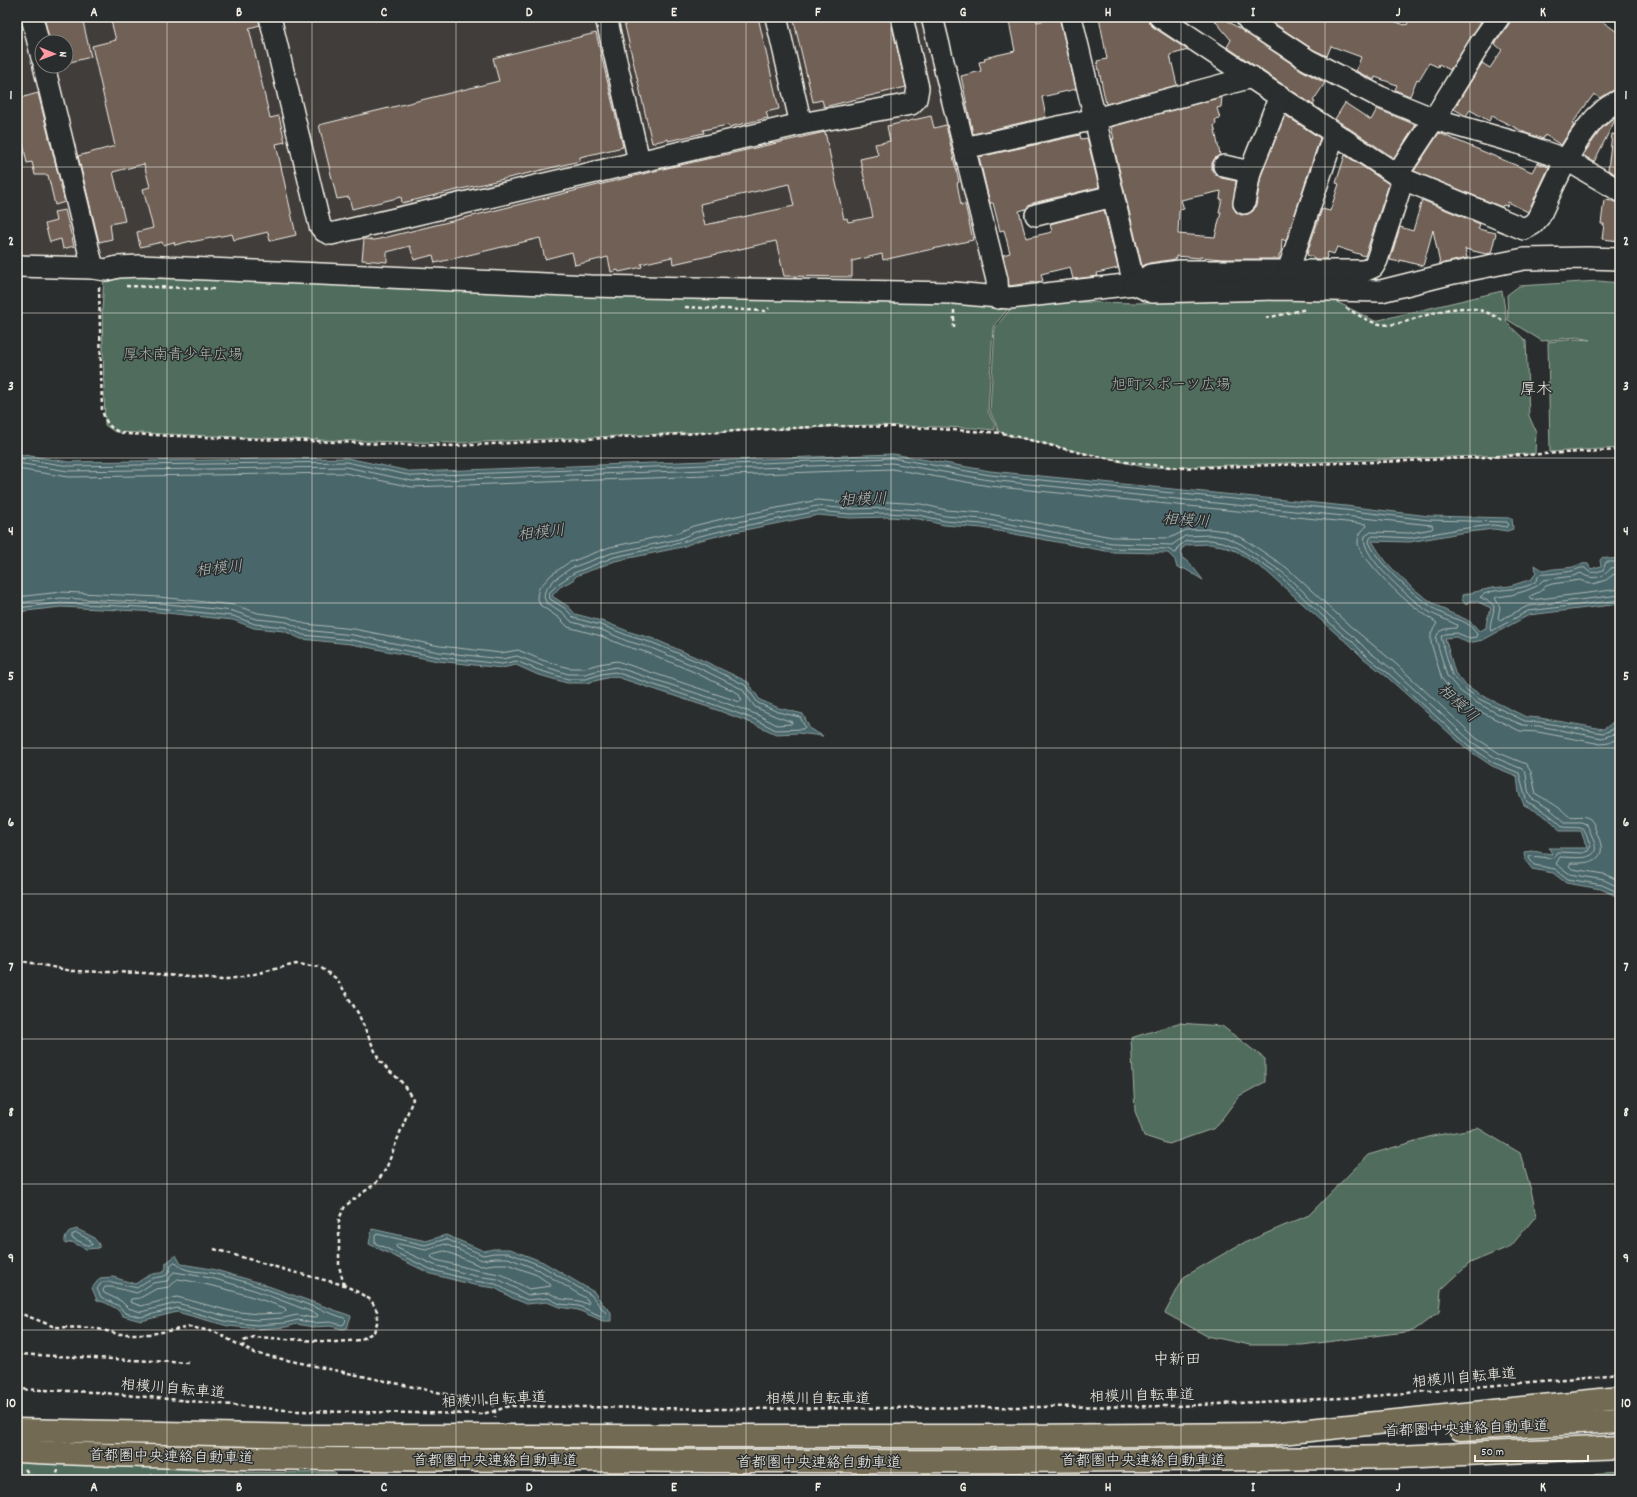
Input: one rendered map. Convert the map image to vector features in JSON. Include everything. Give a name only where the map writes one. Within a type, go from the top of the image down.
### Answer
[{"type":"highway","points":[[1271,1434],[1620,1398]]},
{"type":"highway","name":"首都圏中央連絡自動車道","points":[[17,1430],[308,1436],[994,1436],[1271,1434],[1460,1429],[1620,1421]]},
{"type":"highway","name":"首都圏中央連絡自動車道","points":[[20,1459],[308,1459],[727,1462],[1010,1461],[1397,1457],[1620,1447]]},
{"type":"highway","points":[[1397,1457],[1479,1460],[1620,1455]]},
{"type":"street","points":[[32,17],[36,34]]},
{"type":"street","points":[[270,17],[318,219],[324,232],[331,234],[801,124],[911,104],[916,99],[918,88],[902,17]]},
{"type":"street","points":[[606,17],[639,161]]},
{"type":"street","points":[[776,17],[801,124]]},
{"type":"street","points":[[932,17],[997,280],[998,298]]},
{"type":"street","points":[[1071,17],[1134,284]]},
{"type":"street","points":[[1160,17],[1400,177],[1524,229]]},
{"type":"street","points":[[1246,17],[1250,22],[1308,60],[1380,97],[1434,119],[1521,144],[1567,160],[1620,190]]},
{"type":"street","points":[[17,266],[93,268],[106,270],[118,267],[140,266],[590,286],[954,293],[998,298],[1010,298],[1134,284],[1151,275],[1180,271],[1364,271],[1373,267],[1400,177],[1480,44],[1499,17]]},
{"type":"street","points":[[46,74],[93,268]]},
{"type":"street","points":[[964,148],[1095,119],[1252,77]]},
{"type":"street","points":[[1244,202],[1250,172],[1280,96]]},
{"type":"street","points":[[1524,229],[1533,224],[1539,217],[1567,160],[1590,124],[1605,109],[1620,100]]},
{"type":"street","points":[[1288,271],[1334,134]]},
{"type":"street","points":[[1224,166],[1250,172]]},
{"type":"street","points":[[1036,215],[1113,196]]},
{"type":"street","points":[[1524,229],[1524,259]]},
{"type":"street","points":[[1134,284],[1152,292],[1276,289],[1380,291],[1464,271],[1524,259],[1620,259]]},
{"type":"path","points":[[1334,290],[1335,301],[1372,323],[1381,325],[1393,325],[1455,308],[1473,308],[1488,312],[1502,320]]},
{"type":"path","points":[[1266,318],[1312,307]]},
{"type":"path","points":[[99,311],[102,410],[106,423],[110,427],[114,430],[127,434],[454,446],[824,426],[906,427],[1002,433],[1076,452],[1126,462],[1179,468],[1406,461],[1620,450]]},
{"type":"path","points":[[17,960],[72,971],[145,973],[221,980],[242,977],[296,964],[320,967],[337,979],[358,1013],[379,1060],[400,1080],[413,1099],[386,1169],[376,1182],[345,1206],[339,1219],[339,1266],[344,1285]]},
{"type":"path","points":[[214,1249],[344,1285],[370,1300],[377,1311],[377,1323],[374,1332],[360,1340],[336,1342],[254,1337],[244,1341],[243,1347]]},
{"type":"path","points":[[17,1312],[55,1327],[94,1328],[120,1334],[151,1334],[190,1327],[215,1332],[254,1353],[493,1404],[495,1411]]},
{"type":"path","points":[[17,1354],[191,1363]]},
{"type":"path","name":"相模川自転車道","points":[[17,1389],[94,1392],[296,1411],[480,1414],[509,1406],[724,1409],[1177,1406],[1362,1397],[1620,1374]]},
{"type":"path","points":[[20,1459],[34,1480]]},
{"type":"path","points":[[55,1480],[59,1468]]},
{"type":"shaded area","points":[[17,17],[928,17],[991,283],[987,288],[17,260]]},
{"type":"green space","name":"厚木南青少年広場","points":[[131,273],[1004,303],[1007,310],[993,327],[988,411],[995,426],[995,430],[871,425],[459,443],[318,440],[317,438],[316,440],[115,432],[105,425],[102,312],[104,276]]},
{"type":"green space","points":[[1598,281],[1620,283],[1620,448],[1550,452],[1548,342],[1576,339],[1591,340],[1577,337],[1542,341],[1508,320],[1507,295],[1519,286]]},
{"type":"green space","name":"旭町スポーツ広場","points":[[1502,291],[1507,323],[1526,341],[1529,416],[1536,432],[1535,454],[1148,468],[1007,435],[998,431],[990,411],[995,328],[1015,303],[1038,301],[1135,303],[1329,298],[1375,321]]},
{"type":"green space","points":[[1178,1023],[1222,1026],[1265,1059],[1265,1082],[1239,1096],[1215,1128],[1169,1144],[1144,1136],[1135,1111],[1131,1038]]},
{"type":"green space","points":[[1478,1128],[1520,1153],[1532,1194],[1536,1216],[1511,1246],[1470,1263],[1441,1290],[1439,1312],[1413,1331],[1302,1345],[1250,1345],[1207,1336],[1165,1313],[1184,1277],[1237,1246],[1309,1215],[1368,1155],[1432,1136]]},
{"type":"green space","points":[[17,1458],[217,1472],[335,1473],[340,1480],[17,1480]]},
{"type":"green space","points":[[1620,1473],[1620,1480],[1538,1480],[1549,1477]]},
{"type":"water","name":"相模川","points":[[17,454],[69,462],[347,458],[413,472],[893,454],[990,471],[1346,506],[1429,516],[1512,518],[1513,529],[1507,531],[1494,529],[1460,533],[1410,542],[1372,541],[1394,571],[1412,588],[1448,612],[1471,622],[1479,631],[1486,628],[1491,608],[1476,601],[1469,601],[1466,605],[1462,600],[1462,595],[1492,588],[1510,586],[1532,579],[1536,572],[1535,565],[1544,571],[1573,567],[1580,564],[1588,564],[1591,569],[1601,566],[1600,560],[1603,557],[1610,559],[1620,558],[1620,604],[1529,615],[1483,640],[1468,643],[1456,637],[1445,638],[1455,673],[1466,685],[1481,695],[1526,717],[1603,729],[1620,717],[1620,898],[1601,889],[1566,883],[1553,873],[1532,869],[1525,860],[1524,852],[1532,851],[1552,854],[1549,848],[1587,848],[1581,831],[1560,831],[1548,819],[1524,805],[1519,793],[1517,776],[1492,766],[1467,749],[1266,571],[1236,551],[1222,546],[1210,544],[1187,545],[1181,549],[1182,558],[1189,562],[1203,580],[1185,569],[1177,568],[1175,560],[1168,553],[1111,552],[982,528],[944,525],[919,519],[889,517],[850,518],[818,515],[730,533],[697,541],[682,547],[615,561],[576,576],[573,580],[560,587],[552,596],[569,607],[575,614],[605,622],[630,632],[654,639],[748,682],[760,700],[779,708],[803,714],[810,729],[823,736],[798,733],[776,734],[717,710],[614,676],[587,683],[567,683],[536,674],[516,665],[502,668],[438,661],[351,644],[301,639],[284,631],[254,628],[233,620],[158,612],[61,607],[17,612]]},
{"type":"water","points":[[77,1229],[93,1237],[99,1244],[99,1248],[86,1249],[72,1242],[65,1244],[65,1238],[70,1231]]},
{"type":"water","points":[[372,1229],[426,1241],[446,1235],[484,1251],[493,1249],[510,1249],[543,1262],[594,1292],[611,1312],[611,1321],[603,1321],[578,1310],[559,1307],[547,1302],[527,1304],[512,1298],[495,1288],[474,1285],[431,1274],[369,1244]]},
{"type":"water","points":[[176,1255],[181,1264],[212,1269],[257,1282],[351,1316],[347,1328],[343,1329],[330,1326],[313,1327],[297,1324],[286,1327],[257,1329],[228,1326],[177,1312],[141,1321],[123,1316],[117,1309],[97,1300],[92,1288],[100,1278],[113,1277],[135,1284],[150,1275],[163,1272],[166,1267],[166,1263]]},
{"type":"building","points":[[44,17],[82,17],[91,57],[74,61],[74,34],[48,34]]},
{"type":"building","points":[[110,17],[258,17],[260,25],[249,28],[270,118],[279,116],[285,142],[276,144],[296,235],[270,241],[268,232],[234,240],[232,234],[175,245],[174,242],[163,245],[162,242],[140,247],[137,232],[153,228],[143,189],[150,187],[144,164],[113,172],[125,221],[110,224],[112,239],[99,242],[78,156],[115,146],[92,46],[116,40]]},
{"type":"building","points":[[623,17],[758,17],[779,109],[766,112],[768,118],[729,127],[728,125],[703,130],[704,133],[652,143]]},
{"type":"building","points":[[793,17],[890,17],[906,87],[824,107],[822,100],[813,102]]},
{"type":"building","points":[[1008,17],[1036,17],[1037,22],[1059,17],[1076,89],[1042,97],[1046,117],[973,134],[961,76],[981,71],[979,62],[985,61],[984,58],[1015,51]]},
{"type":"building","points":[[1099,17],[1148,17],[1149,23],[1153,27],[1188,50],[1170,55],[1177,85],[1106,104],[1097,61],[1107,59]]},
{"type":"building","points":[[1212,17],[1222,17],[1301,70],[1325,83],[1313,101],[1315,102],[1313,105],[1227,47],[1231,40]]},
{"type":"building","points":[[1274,17],[1382,17],[1405,25],[1407,25],[1410,17],[1472,17],[1481,22],[1450,70],[1439,64],[1438,67],[1429,63],[1419,80],[1417,79],[1410,96],[1395,90],[1397,85],[1375,77],[1374,80],[1356,71],[1361,57],[1331,46],[1327,56],[1314,50],[1272,22]]},
{"type":"building","points":[[1511,17],[1596,17],[1620,34],[1620,88],[1600,98],[1594,94],[1572,124],[1574,125],[1561,145],[1545,135],[1543,139],[1526,133],[1492,116],[1489,121],[1470,110],[1466,116],[1454,109],[1482,63],[1490,68],[1502,50],[1495,44],[1509,24]]},
{"type":"building","points":[[596,33],[623,147],[580,157],[580,161],[402,203],[401,197],[352,209],[349,197],[337,199],[319,125],[499,81],[493,58]]},
{"type":"building","points":[[38,93],[65,202],[55,205],[48,175],[35,175],[32,162],[27,163],[21,134],[17,135],[17,99]]},
{"type":"building","points":[[1222,97],[1221,107],[1217,108],[1220,119],[1215,120],[1216,124],[1214,125],[1220,155],[1215,158],[1212,163],[1212,169],[1221,178],[1236,181],[1233,207],[1236,212],[1241,215],[1248,214],[1253,211],[1256,206],[1261,176],[1285,115],[1320,138],[1286,241],[1282,239],[1279,259],[1222,259],[1176,256],[1176,259],[1149,263],[1142,266],[1112,139],[1114,139],[1111,127]],"holes":[[[1221,191],[1220,199],[1222,199],[1219,212],[1221,212],[1215,237],[1178,234],[1179,210],[1184,209],[1181,200]]]},
{"type":"building","points":[[1345,103],[1371,120],[1377,109],[1416,125],[1394,158],[1335,119]]},
{"type":"building","points":[[931,116],[934,128],[946,125],[959,182],[957,183],[961,205],[965,204],[973,240],[883,260],[882,254],[852,261],[852,277],[784,276],[776,241],[673,264],[672,257],[641,264],[642,267],[619,272],[618,270],[611,272],[608,257],[575,265],[572,252],[545,259],[540,238],[435,263],[433,255],[414,260],[410,246],[387,252],[387,262],[362,260],[364,239],[375,240],[663,169],[825,132],[844,219],[847,218],[848,222],[873,217],[860,159],[878,155],[875,144],[890,141],[887,126]],"holes":[[[789,184],[794,206],[705,225],[700,204]]]},
{"type":"building","points":[[1617,116],[1594,162],[1583,155],[1602,128]]},
{"type":"building","points":[[1439,133],[1532,172],[1537,163],[1549,167],[1528,212],[1508,202],[1507,206],[1503,205],[1502,207],[1414,171]]},
{"type":"building","points":[[1612,134],[1620,135],[1620,177],[1608,170]]},
{"type":"building","points":[[1080,135],[1081,139],[1087,138],[1099,187],[1033,203],[1026,209],[1019,211],[1026,238],[1052,232],[1050,224],[1104,210],[1118,268],[1097,273],[1098,276],[1073,279],[1070,267],[1041,274],[1043,281],[1009,286],[1003,255],[1010,253],[1004,230],[1000,231],[993,203],[990,203],[979,157]]},
{"type":"building","points":[[1345,155],[1389,184],[1365,256],[1337,247],[1334,254],[1328,252],[1326,259],[1317,259],[1307,255],[1308,250],[1322,209],[1330,211],[1339,184],[1336,183]]},
{"type":"building","points":[[1422,200],[1480,224],[1478,229],[1496,233],[1491,253],[1486,254],[1465,249],[1467,258],[1440,264],[1433,230],[1423,266],[1400,260],[1400,262],[1390,260],[1400,227],[1413,231]]},
{"type":"building","points":[[1604,200],[1613,201],[1620,205],[1620,241],[1602,239],[1604,224],[1601,224]]},
{"type":"building","points":[[65,210],[74,246],[63,249],[61,239],[50,242],[45,224],[56,221],[54,212]]},
{"type":"district","name":"厚木","points":[[1536,388]]},
{"type":"district","name":"中新田","points":[[1177,1358]]}]
